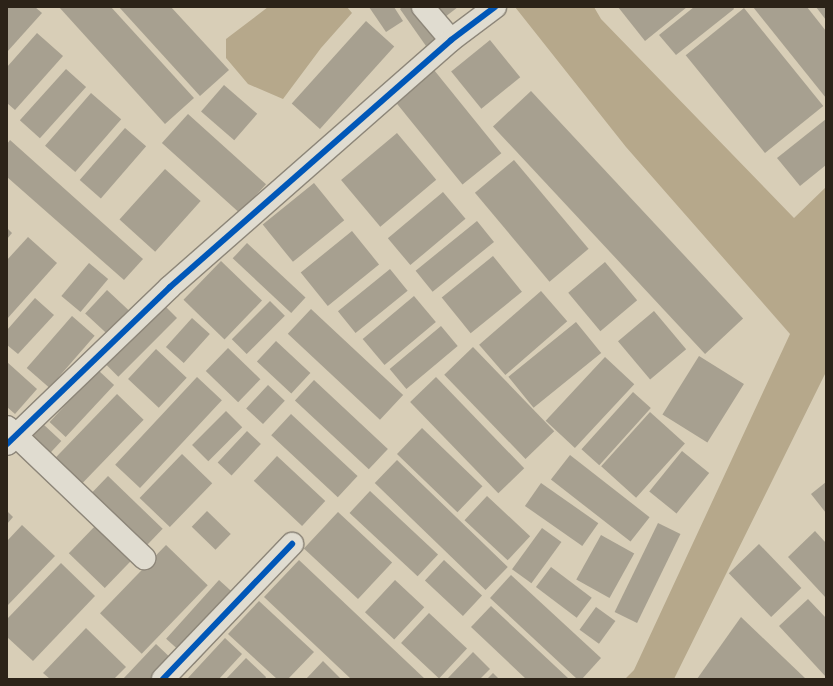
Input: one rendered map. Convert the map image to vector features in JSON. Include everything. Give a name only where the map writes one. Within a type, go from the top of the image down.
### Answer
[{"type":"street","points":[[423,7],[451,40]]},
{"type":"street","points":[[144,558],[10,436],[170,287],[451,40],[494,8]]},
{"type":"street","points":[[163,679],[292,544]]},
{"type":"shaded area","points":[[268,7],[347,7],[352,13],[321,48],[283,99],[248,84],[226,58],[226,39]]},
{"type":"shaded area","points":[[515,7],[594,7],[601,19],[794,218],[826,187],[826,372],[674,679],[625,679],[634,670],[790,334],[626,147]]},
{"type":"building","points":[[7,7],[35,7],[42,13],[7,52]]},
{"type":"building","points":[[59,7],[111,7],[194,98],[165,124]]},
{"type":"building","points":[[119,7],[171,7],[229,70],[200,96]]},
{"type":"building","points":[[369,7],[394,7],[403,21],[386,32]]},
{"type":"building","points":[[402,7],[419,7],[439,37],[426,46],[400,9]]},
{"type":"building","points":[[438,7],[458,7],[445,17]]},
{"type":"building","points":[[618,7],[687,7],[645,41]]},
{"type":"building","points":[[694,7],[733,7],[734,9],[676,55],[659,35]]},
{"type":"building","points":[[753,7],[807,7],[826,31],[826,98]]},
{"type":"building","points":[[816,7],[826,7],[826,20]]},
{"type":"building","points":[[744,8],[823,106],[765,153],[686,55]]},
{"type":"building","points":[[366,21],[394,46],[320,129],[292,103]]},
{"type":"building","points":[[37,33],[63,56],[15,110],[7,103],[7,67]]},
{"type":"building","points":[[490,40],[520,77],[481,109],[451,71]]},
{"type":"building","points":[[66,69],[86,87],[40,138],[20,120]]},
{"type":"building","points":[[434,70],[501,153],[462,185],[395,101]]},
{"type":"building","points":[[224,85],[257,114],[234,140],[201,111]]},
{"type":"building","points":[[531,91],[743,318],[705,354],[493,126]]},
{"type":"building","points":[[91,93],[121,119],[75,172],[45,146]]},
{"type":"building","points":[[188,114],[266,184],[240,213],[162,143]]},
{"type":"building","points":[[826,119],[826,165],[800,186],[777,158]]},
{"type":"building","points":[[125,128],[146,146],[101,198],[80,180]]},
{"type":"building","points":[[397,133],[436,180],[380,227],[341,180]]},
{"type":"building","points":[[10,140],[143,259],[124,280],[7,177],[7,144]]},
{"type":"building","points":[[514,160],[589,249],[549,282],[475,193]]},
{"type":"building","points":[[165,169],[201,201],[155,252],[119,220]]},
{"type":"building","points":[[314,183],[344,220],[293,262],[263,225]]},
{"type":"building","points":[[443,192],[465,219],[410,265],[388,238]]},
{"type":"building","points":[[477,221],[494,242],[433,292],[416,271]]},
{"type":"building","points":[[7,228],[12,233],[7,239]]},
{"type":"building","points":[[352,231],[379,264],[328,306],[301,273]]},
{"type":"building","points":[[28,237],[57,263],[7,319],[7,260]]},
{"type":"building","points":[[247,243],[306,298],[291,313],[233,258]]},
{"type":"building","points":[[493,256],[522,292],[471,333],[442,298]]},
{"type":"building","points":[[221,261],[262,301],[224,339],[183,300]]},
{"type":"building","points":[[605,262],[637,300],[600,331],[568,293]]},
{"type":"building","points":[[89,263],[108,279],[81,312],[61,296]]},
{"type":"building","points":[[390,269],[408,291],[356,333],[338,311]]},
{"type":"building","points":[[107,290],[132,313],[110,337],[85,313]]},
{"type":"building","points":[[541,291],[567,321],[505,375],[479,345]]},
{"type":"building","points":[[414,296],[436,322],[385,365],[363,339]]},
{"type":"building","points":[[35,298],[54,315],[18,354],[7,345],[7,330]]},
{"type":"building","points":[[270,301],[285,316],[247,354],[232,339]]},
{"type":"building","points":[[165,306],[177,318],[118,377],[106,365]]},
{"type":"building","points":[[311,309],[403,395],[380,420],[288,334]]},
{"type":"building","points":[[654,311],[686,349],[650,380],[618,341]]},
{"type":"building","points":[[72,316],[95,336],[49,388],[27,368]]},
{"type":"building","points":[[192,318],[210,334],[184,363],[166,347]]},
{"type":"building","points":[[576,322],[601,353],[534,408],[508,377]]},
{"type":"building","points":[[441,326],[458,346],[406,389],[390,369]]},
{"type":"building","points":[[276,341],[310,373],[291,394],[257,361]]},
{"type":"building","points":[[473,347],[554,431],[526,459],[444,375]]},
{"type":"building","points":[[228,348],[260,379],[238,402],[206,371]]},
{"type":"building","points":[[156,349],[187,378],[159,408],[128,379]]},
{"type":"building","points":[[699,356],[744,384],[707,443],[662,415]]},
{"type":"building","points":[[605,357],[634,384],[575,448],[546,421]]},
{"type":"building","points":[[7,362],[37,389],[15,414],[7,407]]},
{"type":"building","points":[[98,370],[114,385],[66,437],[50,422]]},
{"type":"building","points":[[197,377],[222,400],[140,488],[115,465]]},
{"type":"building","points":[[436,377],[524,468],[498,493],[410,402]]},
{"type":"building","points":[[314,380],[388,449],[369,469],[295,400]]},
{"type":"building","points":[[268,385],[285,401],[263,424],[246,408]]},
{"type":"building","points":[[633,392],[651,408],[599,465],[581,449]]},
{"type":"building","points":[[117,394],[144,420],[80,485],[54,459]]},
{"type":"building","points":[[226,411],[242,427],[208,461],[192,445]]},
{"type":"building","points":[[650,412],[685,443],[636,498],[601,466]]},
{"type":"building","points":[[291,414],[358,476],[338,497],[271,435]]},
{"type":"building","points":[[43,424],[61,441],[47,456],[29,439]]},
{"type":"building","points":[[422,428],[482,486],[457,512],[397,454]]},
{"type":"building","points":[[247,431],[261,444],[232,475],[218,462]]},
{"type":"building","points":[[682,451],[709,473],[676,513],[649,491]]},
{"type":"building","points":[[182,454],[212,483],[170,527],[140,498]]},
{"type":"building","points":[[570,455],[650,517],[631,542],[551,479]]},
{"type":"building","points":[[277,456],[325,501],[302,526],[254,481]]},
{"type":"building","points":[[397,460],[508,567],[486,590],[375,483]]},
{"type":"building","points":[[108,476],[163,529],[143,549],[89,496]]},
{"type":"building","points":[[826,482],[826,513],[811,494]]},
{"type":"building","points":[[541,483],[598,523],[582,546],[525,506]]},
{"type":"building","points":[[370,491],[438,554],[418,576],[350,513]]},
{"type":"building","points":[[487,496],[530,536],[508,560],[464,520]]},
{"type":"building","points":[[7,511],[13,517],[7,524]]},
{"type":"building","points":[[207,511],[231,534],[215,550],[192,527]]},
{"type":"building","points":[[338,512],[392,562],[358,599],[304,549]]},
{"type":"building","points":[[98,523],[134,558],[105,588],[69,553]]},
{"type":"building","points":[[658,523],[680,534],[637,623],[615,612]]},
{"type":"building","points":[[22,525],[55,556],[7,606],[7,541]]},
{"type":"building","points":[[542,528],[561,542],[531,583],[512,569]]},
{"type":"building","points":[[815,531],[826,543],[826,598],[788,557]]},
{"type":"building","points":[[601,535],[634,553],[610,598],[576,580]]},
{"type":"building","points":[[759,544],[801,588],[771,617],[729,573]]},
{"type":"building","points":[[166,545],[208,585],[142,654],[100,613]]},
{"type":"building","points":[[299,560],[425,679],[351,679],[264,597]]},
{"type":"building","points":[[444,560],[482,595],[463,616],[425,580]]},
{"type":"building","points":[[61,563],[95,596],[33,661],[7,637],[7,619]]},
{"type":"building","points":[[551,567],[592,598],[577,618],[536,587]]},
{"type":"building","points":[[511,575],[601,658],[582,679],[577,679],[490,598]]},
{"type":"building","points":[[219,580],[247,605],[194,664],[166,639]]},
{"type":"building","points":[[395,580],[424,607],[394,639],[365,612]]},
{"type":"building","points":[[808,599],[826,618],[826,677],[779,626]]},
{"type":"building","points":[[259,601],[314,652],[288,679],[277,679],[228,634]]},
{"type":"building","points":[[491,606],[569,679],[526,679],[471,627]]},
{"type":"building","points":[[596,607],[615,621],[599,644],[580,630]]},
{"type":"building","points":[[429,613],[467,648],[439,678],[401,643]]},
{"type":"building","points":[[741,617],[806,679],[697,679]]},
{"type":"building","points":[[86,628],[126,667],[114,679],[50,679],[43,673]]},
{"type":"building","points":[[225,638],[242,654],[219,679],[187,679]]},
{"type":"building","points":[[156,644],[176,663],[160,679],[123,679]]},
{"type":"building","points":[[473,652],[490,669],[480,679],[447,679]]},
{"type":"building","points":[[246,658],[266,677],[265,679],[226,679]]},
{"type":"building","points":[[323,661],[341,679],[306,679]]},
{"type":"building","points":[[493,673],[499,679],[487,679]]},
{"type":"cycle path","points":[[7,444],[170,287],[451,40],[495,7]]},
{"type":"cycle path","points":[[163,679],[292,544]]}]
